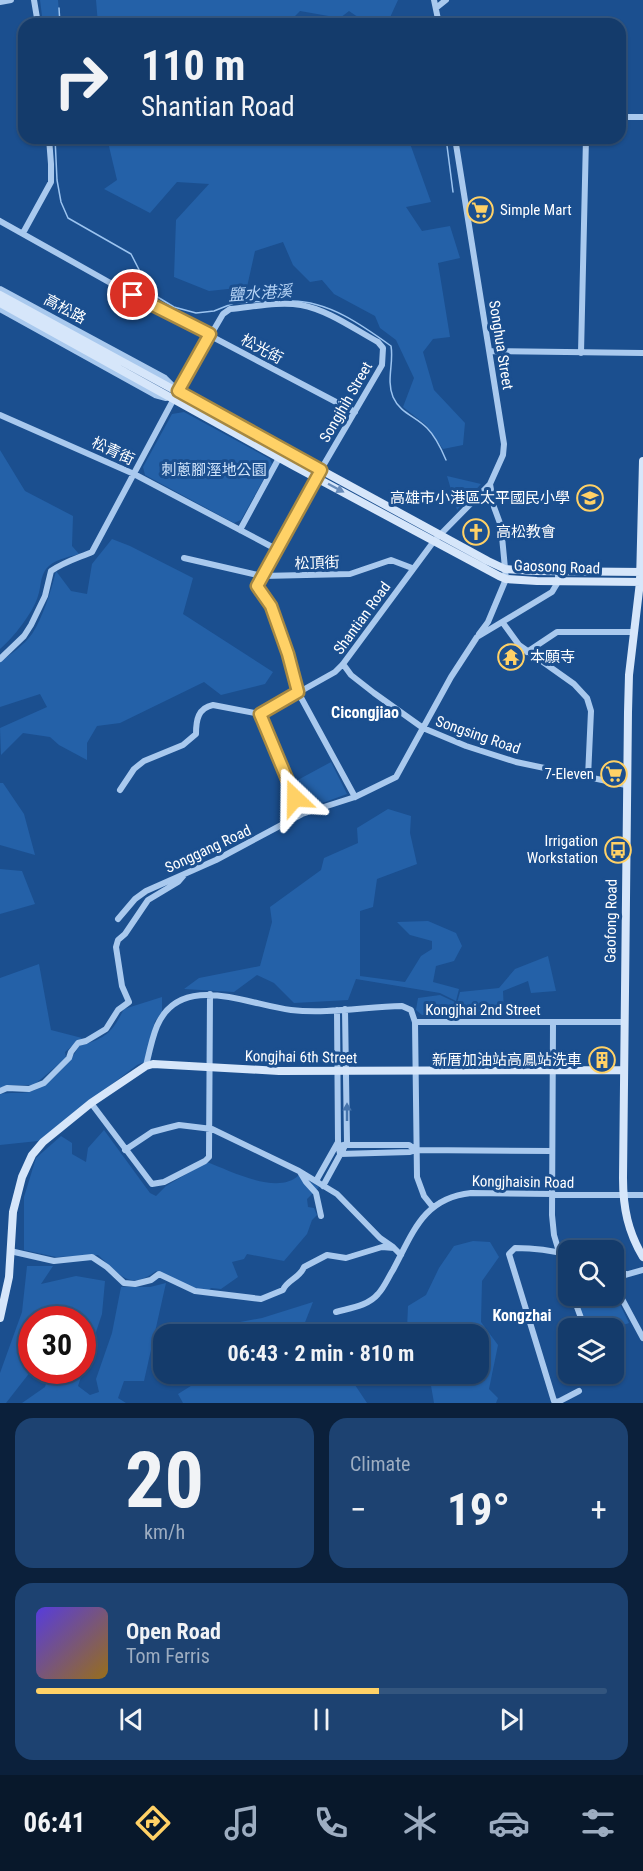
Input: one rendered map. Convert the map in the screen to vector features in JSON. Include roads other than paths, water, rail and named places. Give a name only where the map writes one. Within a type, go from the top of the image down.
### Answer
[{"type":"street","points":[[0,2],[11,0]]},
{"type":"street","points":[[34,0],[37,18]]},
{"type":"street","points":[[434,0],[437,18]]},
{"type":"street","points":[[436,8],[446,0]]},
{"type":"street","points":[[626,117],[643,117]]},
{"type":"street","points":[[22,233],[51,182],[49,144]]},
{"type":"street","name":"Songhua Street","points":[[437,538],[490,484],[503,454],[504,444],[456,144]]},
{"type":"street","points":[[581,353],[586,144]]},
{"type":"street","name":"松光街","points":[[0,221],[114,285],[355,412]]},
{"type":"street","name":"高松路","points":[[0,289],[165,378],[178,391]]},
{"type":"street","name":"高松路","points":[[0,295],[159,385]]},
{"type":"street","name":"高松路","points":[[0,303],[159,385]]},
{"type":"street","name":"Songjhih Street","points":[[210,334],[223,314],[230,309],[284,304],[302,305],[322,312],[378,342],[383,348],[382,365],[262,576]]},
{"type":"street","name":"高松路","points":[[0,309],[155,395],[174,400]]},
{"type":"street","points":[[0,658],[24,636],[31,625],[45,596],[51,571],[64,562],[76,560],[92,552],[210,334]]},
{"type":"street","points":[[490,351],[643,353]]},
{"type":"street","name":"Gaosong Road","points":[[159,385],[178,391],[319,474],[437,538],[505,569],[558,572],[642,572]]},
{"type":"street","name":"Gaosong Road","points":[[159,385],[174,400],[279,458],[319,474]]},
{"type":"street","name":"松青街","points":[[0,415],[134,474],[276,549]]},
{"type":"street","points":[[240,530],[279,458]]},
{"type":"street","name":"Gaofong Road","points":[[643,460],[642,572],[629,675],[626,785],[623,1196],[630,1231],[643,1257]]},
{"type":"street","points":[[490,484],[494,507],[501,526],[506,579]]},
{"type":"street","name":"Gaosong Road","points":[[437,538],[483,568],[506,579],[558,582],[641,582]]},
{"type":"street","name":"Shantian Road","points":[[260,714],[327,677],[343,664],[412,568],[437,538]]},
{"type":"street","name":"松頂街","points":[[184,558],[262,576],[350,574],[391,560],[412,568]]},
{"type":"street","points":[[477,637],[552,592],[558,582],[558,572]]},
{"type":"street","points":[[262,576],[257,586],[271,606],[288,654],[298,692],[355,797]]},
{"type":"street","name":"Songgang Road","points":[[118,919],[135,899],[146,891],[247,845],[302,814],[355,797],[396,777],[451,677],[488,622],[506,579]]},
{"type":"street","points":[[502,623],[527,652],[574,684],[590,703],[588,777]]},
{"type":"street","points":[[527,652],[557,632],[634,632]]},
{"type":"street","name":"Songsing Road","points":[[343,664],[351,675],[423,728],[466,746],[516,762],[626,785]]},
{"type":"street","points":[[120,790],[134,770],[144,761],[183,746],[196,734],[201,710],[213,705],[260,714],[302,814]]},
{"type":"street","points":[[0,1091],[7,1088],[29,1089],[44,1083],[69,1058],[78,1043],[97,1036],[113,1022],[118,1010],[129,1002],[122,986],[116,947],[118,940],[125,934],[148,900],[178,882],[187,873]]},
{"type":"street","points":[[91,1104],[152,1184],[164,1182],[209,1157],[210,994]]},
{"type":"street","name":"Kongjhai 2nd Street","points":[[146,1066],[158,1024],[165,1012],[181,1000],[210,994],[291,1010],[402,1006],[411,1010],[415,1022],[624,1022]]},
{"type":"street","points":[[323,1186],[340,1154],[345,1009]]},
{"type":"street","points":[[337,1010],[342,1071]]},
{"type":"street","points":[[415,1022],[417,1177],[424,1196],[432,1206]]},
{"type":"street","points":[[553,1022],[552,1194],[554,1235],[558,1249]]},
{"type":"street","name":"Kongjhai 6th Street","points":[[146,1066],[153,1064],[279,1071],[624,1070]]},
{"type":"street","points":[[0,1318],[9,1277],[17,1193],[32,1155],[43,1142],[91,1104],[146,1066]]},
{"type":"street","points":[[125,1150],[152,1132],[167,1128],[179,1125],[209,1128],[240,1141],[316,1181],[347,1202],[400,1256]]},
{"type":"street","points":[[341,1144],[409,1145],[416,1150]]},
{"type":"street","points":[[316,1181],[341,1144]]},
{"type":"street","points":[[340,1154],[416,1150],[552,1151]]},
{"type":"street","points":[[299,1171],[316,1193],[321,1216]]},
{"type":"street","name":"Kongjhaisin Road","points":[[336,1312],[363,1304],[378,1295],[421,1218],[432,1206],[456,1194],[643,1195]]},
{"type":"street","points":[[10,1251],[54,1261],[92,1257],[124,1283],[135,1284],[151,1280],[159,1274],[195,1291],[261,1299],[283,1290],[285,1284],[301,1274],[304,1267],[327,1255],[346,1258],[382,1247],[394,1248]]},
{"type":"street","points":[[558,1252],[540,1248],[515,1248],[509,1254],[509,1258],[554,1401],[558,1402],[579,1391]]},
{"type":"street","points":[[624,1275],[643,1270]]},
{"type":"street","points":[[624,1303],[643,1338]]},
{"type":"waterway","name":"鹽水港溪","points":[[59,8],[60,18]]},
{"type":"waterway","name":"鹽水港溪","points":[[55,144],[57,180],[61,202],[68,218],[131,254],[151,293],[174,307],[196,313],[214,311],[234,303],[269,301]]},
{"type":"waterway","name":"鹽水港溪","points":[[447,144],[453,192]]},
{"type":"waterway","name":"鹽水港溪","points":[[292,301],[319,305],[331,310],[391,346],[390,384],[393,397],[400,407],[430,431],[446,460]]},
{"type":"place","name":"Simple Mart","points":[[480,210]]},
{"type":"place","name":"高雄市小港區太平國民小學","points":[[590,498]]},
{"type":"place","name":"高松教會","points":[[476,532]]},
{"type":"place","name":"本願寺","points":[[511,657]]},
{"type":"place","name":"7-Eleven","points":[[614,774]]},
{"type":"place","name":"Irrigation Workstation","points":[[618,850]]},
{"type":"place","name":"新厝加油站高鳳站洗車","points":[[602,1060]]},
{"type":"district","name":"Cicongjiao","points":[[365,712]]},
{"type":"district","name":"Kongzhai","points":[[522,1315]]},
{"type":"park label","name":"刺蔥腳溼地公園","points":[[214,470]]}]
